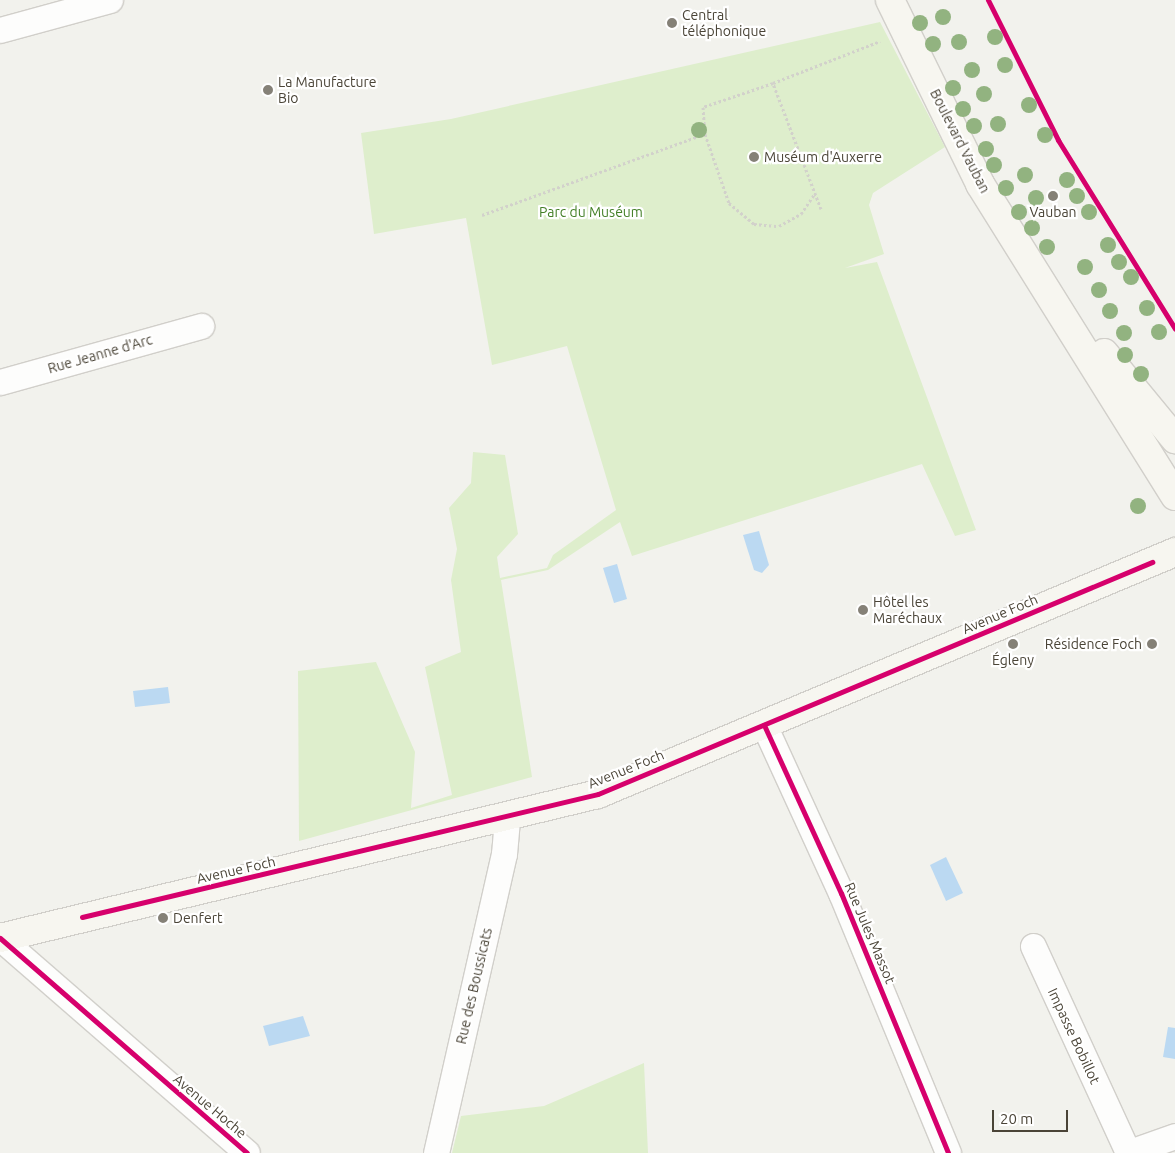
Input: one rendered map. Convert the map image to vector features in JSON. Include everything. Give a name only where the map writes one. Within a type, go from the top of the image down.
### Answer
[{"type":"main road","name":"Boulevard Vauban","points":[[890,0],[980,184],[1041,276],[1175,496]]},
{"type":"main road","name":"Boulevard Vauban","points":[[1041,276],[1175,439]]},
{"type":"main road","name":"Avenue Foch","points":[[0,938],[598,794],[1175,552]]},
{"type":"street","points":[[0,30],[110,0]]},
{"type":"street","name":"Rue Jeanne d'Arc","points":[[0,382],[201,326]]},
{"type":"street","name":"Rue Jules Massot","points":[[764,725],[842,893],[948,1153]]},
{"type":"street","name":"Rue des Boussicats","points":[[436,1153],[504,854],[507,817]]},
{"type":"street","name":"Avenue Hoche","points":[[0,938],[247,1153]]},
{"type":"street","name":"Impasse Bobillot","points":[[1033,946],[1127,1153]]},
{"type":"street","points":[[1127,1153],[1175,1136]]},
{"type":"path","points":[[815,193],[791,223],[754,224],[729,204],[705,134],[703,106],[774,83],[888,38]]},
{"type":"path","points":[[774,83],[822,209]]},
{"type":"path","points":[[482,215],[705,134]]},
{"type":"green space","name":"Parc du Muséum","points":[[880,22],[945,147],[873,193],[869,205],[884,254],[845,268],[877,262],[976,530],[955,536],[922,464],[632,556],[620,522],[548,570],[501,580],[532,777],[299,841],[298,671],[376,662],[415,752],[411,808],[452,795],[425,667],[461,652],[451,580],[457,549],[449,508],[471,483],[473,452],[505,455],[518,534],[497,557],[500,578],[547,568],[553,555],[616,510],[567,346],[492,365],[466,218],[374,234],[361,133],[451,119]]},
{"type":"green space","points":[[644,1063],[648,1153],[452,1153],[461,1116],[544,1106]]},
{"type":"water","points":[[759,531],[769,565],[762,573],[754,570],[743,535]]},
{"type":"water","points":[[617,564],[627,599],[614,603],[603,568]]},
{"type":"water","points":[[168,687],[170,703],[135,707],[133,691]]},
{"type":"water","points":[[946,857],[963,893],[946,901],[930,865]]},
{"type":"water","points":[[303,1016],[310,1036],[269,1046],[263,1026]]},
{"type":"water","points":[[1168,1027],[1175,1028],[1175,1059],[1163,1057]]},
{"type":"cycle path","points":[[988,0],[1058,140],[1175,329]]},
{"type":"cycle path","points":[[82,917],[598,794],[1152,562]]},
{"type":"cycle path","points":[[764,725],[841,893],[948,1153]]},
{"type":"cycle path","points":[[0,938],[247,1153]]},
{"type":"place","name":"Central téléphonique","points":[[672,23]]},
{"type":"place","name":"La Manufacture Bio","points":[[268,90]]},
{"type":"place","name":"Muséum d'Auxerre","points":[[754,157]]},
{"type":"place","name":"Vauban","points":[[1053,196]]},
{"type":"place","name":"Hôtel les Maréchaux","points":[[863,610]]},
{"type":"place","name":"Égleny","points":[[1013,644]]},
{"type":"place","name":"Résidence Foch","points":[[1152,644]]},
{"type":"place","name":"Denfert","points":[[163,918]]}]
